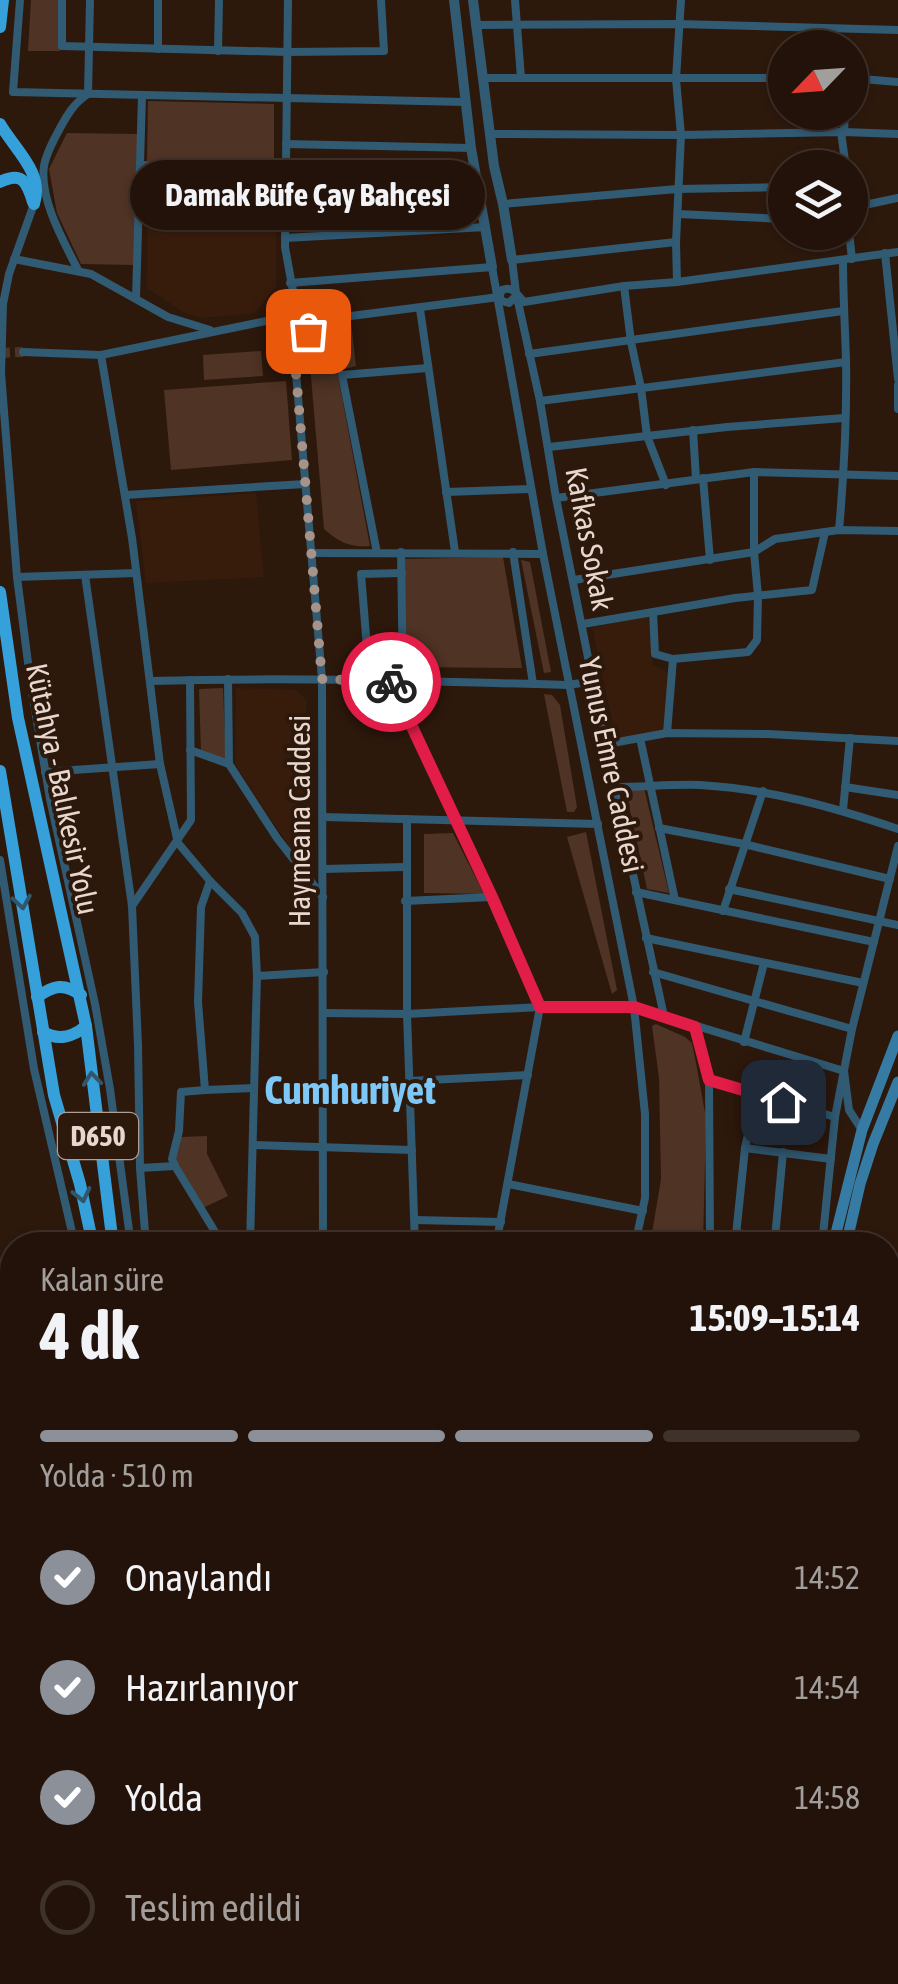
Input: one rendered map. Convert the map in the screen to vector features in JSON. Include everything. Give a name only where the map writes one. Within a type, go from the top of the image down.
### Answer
[{"type":"highway","points":[[0,27],[3,0]]},
{"type":"highway","points":[[0,124],[30,166],[36,181],[34,204]]},
{"type":"highway","points":[[0,182],[19,178],[29,188],[34,204]]},
{"type":"highway","name":"Kütahya - Balıkesir Yolu","points":[[0,592],[18,718],[86,1026],[111,1232]]},
{"type":"highway","name":"Kütahya - Balıkesir Yolu","points":[[0,771],[54,1095],[90,1232]]},
{"type":"highway","points":[[38,997],[62,985],[80,994]]},
{"type":"highway","points":[[43,1032],[64,1038],[86,1026]]},
{"type":"main road","points":[[836,1232],[862,1130],[898,1036]]},
{"type":"main road","points":[[849,1232],[860,1184],[898,1082]]},
{"type":"street","points":[[20,0],[12,92],[465,102]]},
{"type":"street","points":[[62,0],[62,46],[287,52],[384,51],[380,0]]},
{"type":"street","points":[[88,94],[90,0]]},
{"type":"street","points":[[158,0],[158,49]]},
{"type":"street","points":[[218,51],[219,0]]},
{"type":"street","points":[[288,0],[285,238],[295,302]]},
{"type":"street","points":[[290,283],[492,266],[471,148],[454,0]]},
{"type":"street","points":[[473,0],[494,166],[512,260],[676,242]]},
{"type":"street","points":[[516,0],[521,78]]},
{"type":"street","points":[[677,282],[681,136],[676,78],[680,0]]},
{"type":"street","points":[[475,24],[898,30]]},
{"type":"street","points":[[483,78],[768,78]]},
{"type":"street","points":[[868,80],[898,82]]},
{"type":"street","points":[[78,270],[57,227],[44,171],[66,116],[88,94]]},
{"type":"street","points":[[136,298],[142,96]]},
{"type":"street","points":[[843,132],[844,150]]},
{"type":"street","points":[[490,134],[898,134]]},
{"type":"street","points":[[286,144],[471,148]]},
{"type":"street","points":[[140,166],[286,169]]},
{"type":"street","points":[[503,204],[677,189],[768,187]]},
{"type":"street","points":[[285,191],[480,190]]},
{"type":"street","points":[[868,204],[898,198]]},
{"type":"street","points":[[34,204],[3,304],[1,373],[17,577],[46,772],[96,1004],[128,1232]]},
{"type":"street","points":[[678,214],[768,217]]},
{"type":"street","points":[[285,238],[486,227]]},
{"type":"street","points":[[839,530],[846,362],[842,312],[847,250]]},
{"type":"street","points":[[312,321],[499,297],[504,288],[512,289],[524,302],[898,252]]},
{"type":"street","points":[[885,253],[895,296],[898,408]]},
{"type":"street","points":[[14,259],[92,274],[168,317],[214,331]]},
{"type":"street","name":"Kafkas Sokak","points":[[512,260],[614,788],[664,1016]]},
{"type":"street","name":"Yunus Emre Caddesi","points":[[492,266],[568,685],[634,1007],[645,1114],[643,1211],[639,1232]]},
{"type":"street","points":[[624,286],[648,436],[666,485]]},
{"type":"street","points":[[295,302],[309,310],[312,321],[299,338],[279,330],[276,319],[284,305],[295,302]]},
{"type":"street","points":[[420,308],[455,552]]},
{"type":"street","points":[[529,354],[842,312]]},
{"type":"street","points":[[23,352],[101,356],[276,319]]},
{"type":"street","name":"Haymeana Caddesi","points":[[293,338],[322,679],[323,1232]]},
{"type":"street","points":[[101,356],[125,495],[160,764],[178,843],[242,913],[255,938],[250,1232]]},
{"type":"street","points":[[540,401],[846,362]]},
{"type":"street","points":[[377,552],[342,375],[428,368]]},
{"type":"street","points":[[549,448],[694,430],[844,418]]},
{"type":"street","points":[[694,430],[710,560]]},
{"type":"street","points":[[653,612],[655,654],[672,658],[748,652],[756,640],[758,596],[754,472]]},
{"type":"street","points":[[556,498],[754,472],[898,476]]},
{"type":"street","points":[[125,495],[305,484]]},
{"type":"street","points":[[446,492],[532,489]]},
{"type":"street","points":[[574,580],[754,552],[775,540],[824,532],[898,531]]},
{"type":"street","points":[[582,624],[736,598],[812,590],[824,532]]},
{"type":"street","points":[[402,552],[404,682]]},
{"type":"street","points":[[512,552],[533,684]]},
{"type":"street","points":[[311,553],[543,554]]},
{"type":"street","points":[[17,577],[136,573]]},
{"type":"street","points":[[402,573],[361,574],[366,648],[403,648]]},
{"type":"street","points":[[85,575],[132,906],[145,1232]]},
{"type":"street","points":[[667,734],[672,658]]},
{"type":"street","points":[[150,682],[228,678],[568,685],[594,680]]},
{"type":"street","points":[[228,678],[229,764],[277,838],[323,897]]},
{"type":"street","points":[[132,906],[191,820],[190,680]]},
{"type":"street","points":[[392,682],[540,1007],[498,1232]]},
{"type":"street","points":[[607,744],[667,734],[898,740]]},
{"type":"street","points":[[640,738],[676,900]]},
{"type":"street","points":[[843,810],[850,738]]},
{"type":"street","points":[[190,750],[229,764]]},
{"type":"street","points":[[46,772],[160,764]]},
{"type":"street","points":[[614,788],[697,785],[763,791],[843,810],[898,829]]},
{"type":"street","points":[[845,786],[898,795]]},
{"type":"street","points":[[723,911],[763,791]]},
{"type":"street","points":[[322,817],[598,824]]},
{"type":"street","points":[[407,820],[407,1014],[415,1232]]},
{"type":"street","points":[[659,828],[890,879]]},
{"type":"street","points":[[823,1232],[835,1118],[852,1028],[898,846]]},
{"type":"street","points":[[0,860],[34,1069],[72,1232]]},
{"type":"street","points":[[323,869],[405,867]]},
{"type":"street","points":[[205,1090],[198,1002],[201,907],[210,881]]},
{"type":"street","points":[[730,888],[898,925]]},
{"type":"street","points":[[636,892],[874,942]]},
{"type":"street","points":[[406,901],[492,897]]},
{"type":"street","points":[[646,938],[863,984]]},
{"type":"street","points":[[744,1042],[764,962]]},
{"type":"street","points":[[257,976],[324,972]]},
{"type":"street","points":[[653,972],[852,1028]]},
{"type":"street","points":[[324,1013],[634,1007],[844,1071]]},
{"type":"street","points":[[695,1027],[709,1080],[710,1232]]},
{"type":"street","points":[[844,1071],[849,1110],[862,1130]]},
{"type":"street","points":[[410,1081],[528,1074]]},
{"type":"street","points":[[709,1080],[835,1118]]},
{"type":"street","points":[[215,1232],[172,1159],[179,1131],[181,1092],[254,1088]]},
{"type":"street","points":[[736,1232],[757,1094]]},
{"type":"street","points":[[253,1145],[412,1150]]},
{"type":"street","points":[[746,1148],[831,1158]]},
{"type":"street","points":[[776,1232],[783,1152]]},
{"type":"street","points":[[140,1168],[175,1166]]},
{"type":"street","points":[[508,1184],[643,1211]]},
{"type":"street","points":[[414,1220],[500,1222]]},
{"type":"shaded area","points":[[31,0],[61,0],[60,51],[28,51]]},
{"type":"shaded area","points":[[148,101],[274,104],[274,164],[147,161]]},
{"type":"shaded area","points":[[67,133],[139,134],[134,265],[81,264],[57,213],[49,169]]},
{"type":"shaded area","points":[[148,170],[277,175],[276,286],[255,313],[201,318],[183,312],[147,288]]},
{"type":"shaded area","points":[[351,322],[356,366],[337,371],[370,546],[345,543],[324,529],[310,365],[315,346],[330,326]]},
{"type":"shaded area","points":[[261,351],[263,376],[204,380],[203,355]]},
{"type":"shaded area","points":[[286,381],[292,460],[171,470],[164,390]]},
{"type":"shaded area","points":[[256,493],[264,577],[146,583],[136,501]]},
{"type":"shaded area","points":[[503,557],[522,668],[405,667],[405,559]]},
{"type":"shaded area","points":[[521,560],[530,562],[551,672],[544,673]]},
{"type":"shaded area","points":[[648,616],[653,665],[669,673],[665,736],[617,744],[592,627]]},
{"type":"shaded area","points":[[223,688],[226,761],[201,753],[199,689]]},
{"type":"shaded area","points":[[236,688],[296,690],[306,700],[311,855],[296,857],[235,764]]},
{"type":"shaded area","points":[[544,694],[552,695],[560,705],[577,807],[574,812],[567,812]]},
{"type":"shaded area","points":[[625,788],[644,788],[669,893],[647,889]]},
{"type":"shaded area","points":[[586,832],[617,990],[612,994],[567,837]]},
{"type":"shaded area","points":[[453,833],[484,894],[424,893],[424,834]]},
{"type":"shaded area","points":[[656,1024],[692,1043],[706,1118],[703,1232],[652,1232],[661,1179],[659,1078],[652,1026]]},
{"type":"shaded area","points":[[207,1136],[207,1154],[228,1196],[203,1208],[174,1160],[180,1137]]},
{"type":"tunnel","points":[[0,353],[23,352]]},
{"type":"way so far","points":[[308,331],[293,338],[322,679],[391,682]]},
{"type":"place","name":"Damak Büfe Çay Bahçesi","points":[[308,331]]},
{"type":"district","name":"Cumhuriyet","points":[[350,1090]]},
{"type":"route","points":[[391,682],[540,1007],[634,1007],[695,1027],[709,1080],[783,1102]]}]
